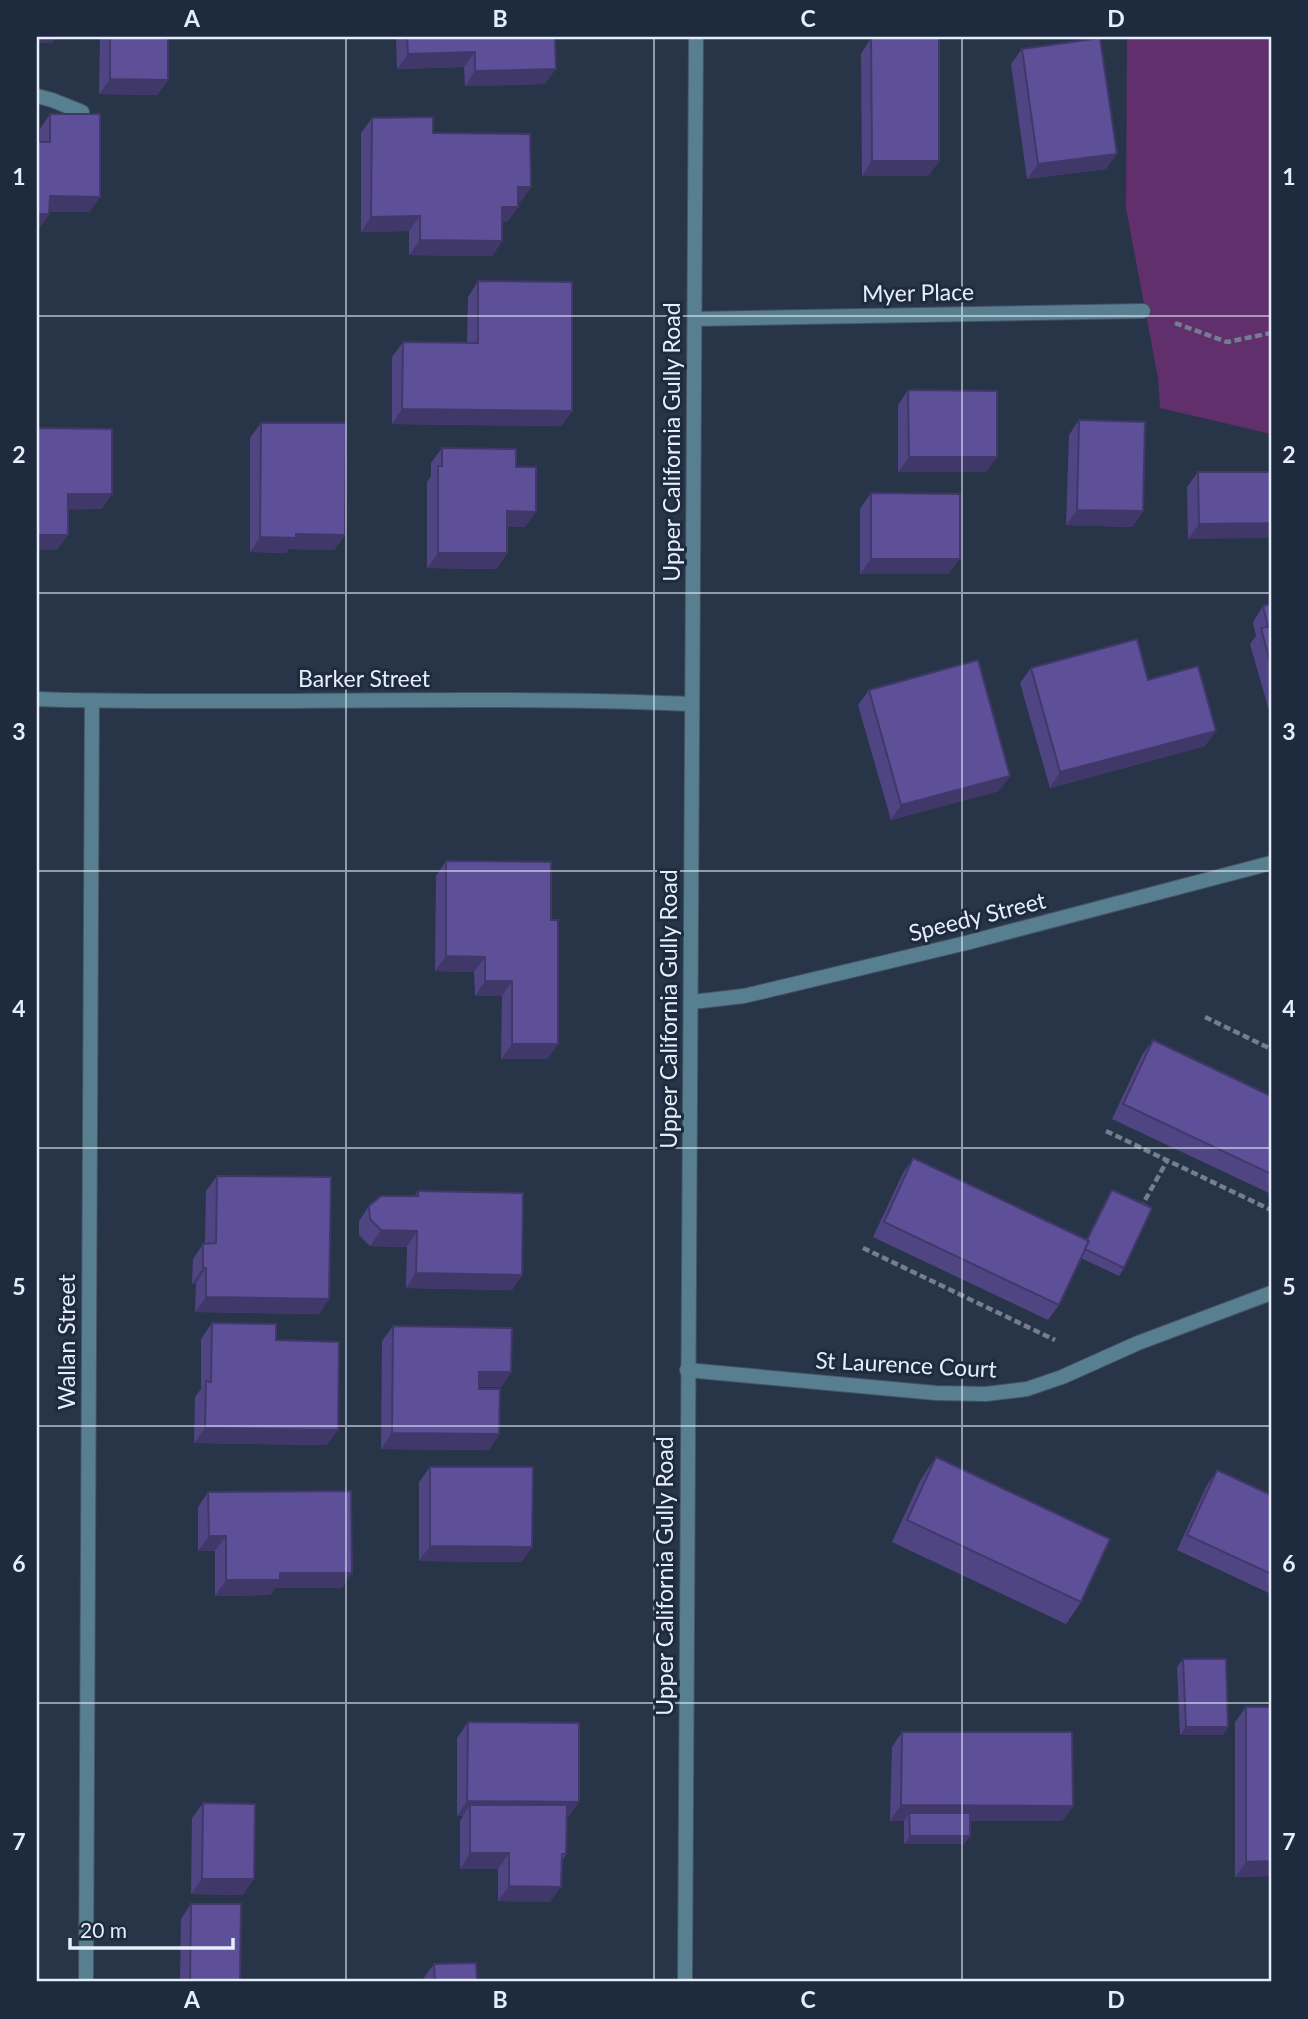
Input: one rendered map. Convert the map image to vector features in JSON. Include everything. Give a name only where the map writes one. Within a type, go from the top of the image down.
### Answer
[{"type":"street","name":"Upper California Gully Road","points":[[685,1982],[696,37]]},
{"type":"street","points":[[37,96],[82,112]]},
{"type":"street","name":"Myer Place","points":[[695,318],[1143,311]]},
{"type":"street","name":"Barker Street","points":[[37,699],[634,701],[692,704]]},
{"type":"street","name":"Wallan Street","points":[[86,1982],[92,701]]},
{"type":"street","name":"Speedy Street","points":[[692,1002],[744,996],[966,943],[1271,863]]},
{"type":"street","name":"St Laurence Court","points":[[687,1370],[936,1392],[986,1394],[1027,1389],[1076,1371],[1138,1343],[1271,1293]]},
{"type":"path","points":[[1143,311],[1227,342],[1271,333]]},
{"type":"path","points":[[1205,1017],[1271,1049]]},
{"type":"path","points":[[1106,1131],[1271,1210]]},
{"type":"path","points":[[1129,1204],[1139,1209],[1167,1161]]},
{"type":"path","points":[[863,1248],[1062,1343],[1076,1371]]},
{"type":"shaded area","points":[[1127,37],[1271,37],[1271,434],[1160,408],[1158,378],[1126,208]]},
{"type":"building","points":[[110,37],[168,37],[168,80],[110,79]]},
{"type":"building","points":[[407,37],[555,37],[556,69],[475,71],[475,52],[408,54]]},
{"type":"building","points":[[871,38],[939,38],[939,161],[872,161]]},
{"type":"building","points":[[1100,38],[1117,154],[1038,164],[1022,49]]},
{"type":"building","points":[[50,114],[100,114],[100,197],[50,196],[49,214],[37,214],[37,142],[50,142]]},
{"type":"building","points":[[433,117],[433,133],[530,134],[531,187],[518,187],[518,207],[502,207],[502,241],[420,240],[420,216],[371,217],[372,118]]},
{"type":"building","points":[[478,281],[572,282],[572,411],[402,409],[403,342],[478,343]]},
{"type":"building","points":[[908,390],[997,391],[997,457],[909,457]]},
{"type":"building","points":[[1079,420],[1145,422],[1143,511],[1077,510]]},
{"type":"building","points":[[261,423],[346,423],[345,535],[296,534],[296,538],[260,537]]},
{"type":"building","points":[[37,428],[112,429],[112,494],[68,494],[68,535],[37,535]]},
{"type":"building","points":[[442,448],[516,449],[516,467],[536,467],[536,512],[507,511],[507,553],[438,553],[438,466],[442,466]]},
{"type":"building","points":[[1198,472],[1271,472],[1271,523],[1199,524]]},
{"type":"building","points":[[871,493],[960,494],[960,559],[871,559]]},
{"type":"building","points":[[1271,604],[1271,666],[1261,628],[1268,627],[1263,606]]},
{"type":"building","points":[[1137,639],[1148,680],[1198,666],[1216,731],[1060,772],[1031,668]]},
{"type":"building","points":[[978,660],[1010,776],[901,805],[869,690]]},
{"type":"building","points":[[446,861],[551,862],[551,920],[558,920],[558,1044],[512,1044],[512,981],[485,981],[485,957],[446,956]]},
{"type":"building","points":[[1153,1040],[1271,1096],[1271,1174],[1123,1104]]},
{"type":"building","points":[[913,1158],[1089,1241],[1059,1305],[884,1222]]},
{"type":"building","points":[[217,1176],[331,1177],[329,1299],[206,1297],[203,1244],[216,1243]]},
{"type":"building","points":[[1112,1190],[1152,1208],[1124,1268],[1085,1249]]},
{"type":"building","points":[[418,1191],[523,1193],[522,1275],[416,1273],[417,1231],[381,1230],[370,1219],[369,1206],[381,1196],[418,1196]]},
{"type":"building","points":[[212,1323],[276,1324],[276,1340],[339,1342],[338,1430],[205,1428],[206,1381],[211,1382]]},
{"type":"building","points":[[393,1326],[512,1328],[511,1372],[479,1372],[479,1389],[500,1389],[499,1434],[392,1433]]},
{"type":"building","points":[[936,1457],[1110,1539],[1081,1602],[907,1520]]},
{"type":"building","points":[[430,1467],[533,1467],[532,1547],[430,1546]]},
{"type":"building","points":[[1217,1470],[1271,1495],[1271,1574],[1187,1535]]},
{"type":"building","points":[[351,1491],[352,1573],[280,1573],[280,1580],[226,1580],[226,1536],[209,1536],[208,1492]]},
{"type":"building","points":[[1183,1659],[1226,1659],[1228,1727],[1186,1727]]},
{"type":"building","points":[[1246,1707],[1271,1707],[1271,1861],[1246,1862]]},
{"type":"building","points":[[468,1722],[579,1723],[579,1802],[467,1801]]},
{"type":"building","points":[[902,1732],[1072,1732],[1073,1806],[901,1805]]},
{"type":"building","points":[[203,1803],[255,1804],[254,1879],[202,1879]]},
{"type":"building","points":[[470,1805],[567,1805],[566,1854],[562,1854],[561,1887],[509,1886],[509,1853],[470,1853]]},
{"type":"building","points":[[909,1813],[970,1813],[970,1836],[910,1836]]},
{"type":"building","points":[[191,1904],[241,1904],[240,1982],[190,1982]]},
{"type":"building","points":[[476,1963],[477,1982],[435,1982],[434,1964]]}]
